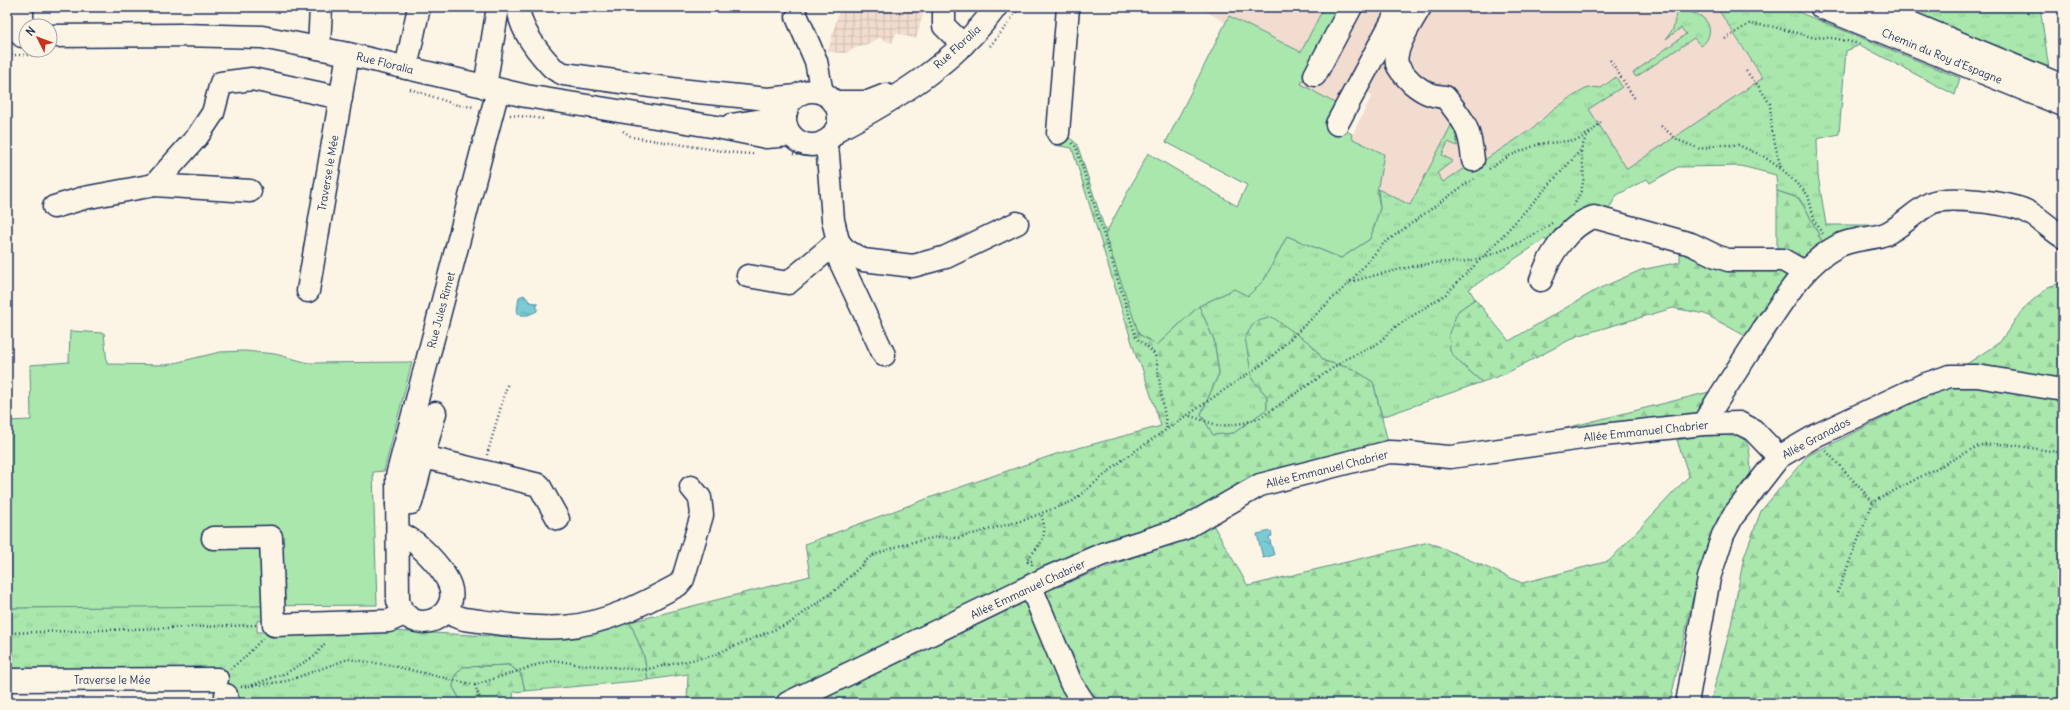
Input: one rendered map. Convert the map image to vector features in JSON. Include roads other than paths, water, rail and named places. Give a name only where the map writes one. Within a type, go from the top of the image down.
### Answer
[{"type":"street","points":[[20,18],[22,7]]},
{"type":"street","points":[[319,48],[321,7]]},
{"type":"street","points":[[406,68],[419,7]]},
{"type":"street","name":"Rue Jules Rimet","points":[[404,614],[398,601],[397,476],[491,89],[498,7]]},
{"type":"street","points":[[519,7],[521,19],[529,37],[552,68],[564,74],[602,80],[768,99],[791,104]]},
{"type":"street","points":[[944,7],[944,26],[963,46]]},
{"type":"street","name":"Rue Floralia","points":[[829,137],[872,112],[915,83],[963,46],[996,7]]},
{"type":"street","points":[[1058,134],[1068,7]]},
{"type":"street","points":[[1316,75],[1351,7]]},
{"type":"street","points":[[1337,124],[1400,7]]},
{"type":"street","points":[[1420,7],[1398,48],[1397,64],[1409,79],[1422,91],[1433,97],[1445,97],[1465,121],[1478,170]]},
{"type":"street","name":"Chemin du Roy d'Espagne","points":[[1821,7],[2063,105]]},
{"type":"street","name":"Chemin du Roy d'Espagne","points":[[1872,7],[2063,86]]},
{"type":"street","points":[[797,18],[816,61],[828,98],[838,116],[829,137],[828,155],[833,220],[838,241],[840,261],[884,355]]},
{"type":"street","name":"Rue Floralia","points":[[58,36],[181,35],[262,37],[348,54],[491,89],[717,127],[766,137],[791,135]]},
{"type":"street","name":"Traverse le Mée","points":[[308,291],[348,54]]},
{"type":"street","points":[[154,185],[197,137],[213,114],[221,83],[252,79],[341,98]]},
{"type":"street","points":[[599,108],[602,80]]},
{"type":"street","name":"Rue Floralia","points":[[828,98],[868,102],[915,83]]},
{"type":"street","points":[[828,98],[805,92],[791,104],[787,128],[797,141],[806,144],[815,145],[829,137]]},
{"type":"street","name":"Rue Floralia","points":[[717,127],[763,120],[791,104]]},
{"type":"street","points":[[54,207],[84,198],[154,185],[250,191]]},
{"type":"street","points":[[1703,424],[1726,387],[1804,272],[1836,246],[1850,241],[1890,232],[1907,218],[1932,202],[1950,200],[2003,203],[2026,211],[2063,237]]},
{"type":"street","points":[[1541,280],[1544,270],[1565,237],[1584,220],[1594,217],[1691,244],[1728,260],[1783,260],[1804,272]]},
{"type":"street","points":[[838,241],[845,250],[863,260],[913,266],[946,257],[1017,223]]},
{"type":"street","points":[[748,276],[788,283],[838,241]]},
{"type":"street","name":"Allée Granados","points":[[1687,703],[1709,578],[1723,535],[1733,516],[1779,457],[1817,435],[1923,385],[1950,376],[1977,376],[2063,390]]},
{"type":"street","points":[[397,504],[411,503],[435,413]]},
{"type":"street","name":"Allée Emmanuel Chabrier","points":[[788,703],[1031,578],[1185,528],[1260,485],[1389,452],[1451,457],[1603,435],[1703,424],[1739,423],[1753,430],[1779,457]]},
{"type":"street","points":[[424,457],[539,485],[558,519]]},
{"type":"street","points":[[446,611],[454,616],[464,619],[530,627],[558,627],[601,619],[634,608],[678,585],[683,579],[702,515],[700,498],[691,487]]},
{"type":"street","points":[[213,538],[271,537],[274,625],[390,621],[404,614],[413,621],[424,623],[440,618],[446,611],[451,598],[450,586],[442,573],[418,544],[398,532]]},
{"type":"street","points":[[1031,578],[1071,683],[1084,703]]},
{"type":"street","name":"Traverse le Mée","points":[[7,680],[224,692]]},
{"type":"water","points":[[524,295],[530,302],[537,303],[537,311],[528,315],[520,315],[517,312],[519,297]]},
{"type":"water","points":[[1271,531],[1272,536],[1269,537],[1274,555],[1263,558],[1257,534]]}]
